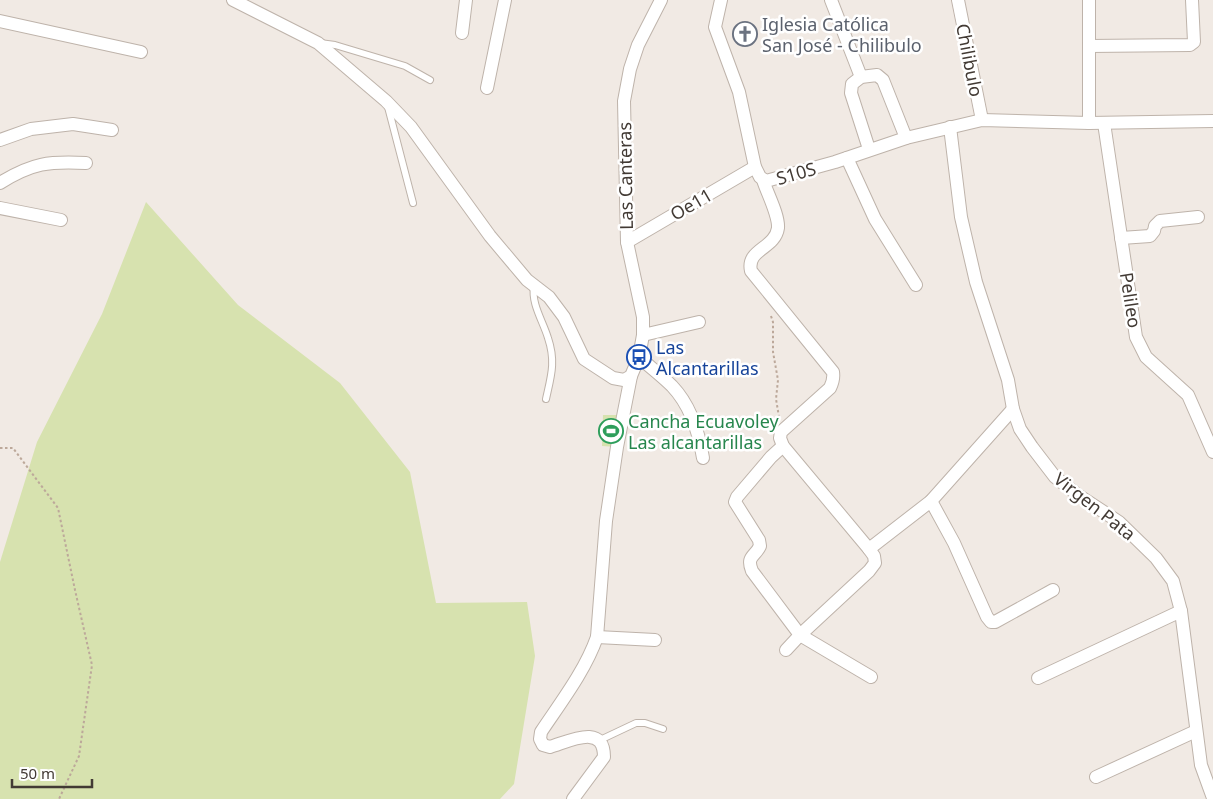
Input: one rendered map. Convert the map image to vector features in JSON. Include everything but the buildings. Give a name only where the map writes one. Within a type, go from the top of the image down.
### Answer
[{"type":"street","points":[[233,0],[318,43],[386,101],[410,128],[490,236],[527,280],[549,297],[564,317],[584,360],[613,378],[624,380],[631,376]]},
{"type":"street","points":[[462,33],[466,0]]},
{"type":"street","points":[[487,88],[505,0]]},
{"type":"street","name":"Las Canteras","points":[[597,637],[606,521],[617,448],[631,376],[639,357],[644,335],[643,317],[627,242],[624,101],[626,84],[638,45],[661,0]]},
{"type":"street","name":"S10S","points":[[721,0],[715,27],[739,92],[755,167],[763,180],[766,181],[847,158],[906,138],[982,120],[1089,123],[1213,121]]},
{"type":"street","points":[[831,0],[861,77]]},
{"type":"street","name":"Chilibulo","points":[[958,0],[982,120]]},
{"type":"street","points":[[1089,0],[1089,123]]},
{"type":"street","points":[[1089,46],[1190,45],[1194,42],[1192,0]]},
{"type":"street","points":[[0,21],[141,52]]},
{"type":"street","points":[[869,149],[850,90],[854,81],[861,77],[877,75],[883,80],[906,138]]},
{"type":"street","name":"Pelileo","points":[[1104,123],[1136,337],[1146,357],[1188,395],[1213,452]]},
{"type":"street","points":[[0,140],[31,129],[73,124],[112,130]]},
{"type":"street","name":"Virgen Pata","points":[[950,127],[962,217],[976,282],[1008,380],[1013,409],[1020,429],[1055,477],[1119,522],[1156,558],[1174,580],[1180,610],[1201,765],[1213,798]]},
{"type":"street","points":[[847,158],[875,219],[916,285]]},
{"type":"street","points":[[0,183],[18,172],[38,164],[60,162],[86,163]]},
{"type":"street","name":"Oe11","points":[[627,242],[755,167]]},
{"type":"street","points":[[763,180],[777,219],[778,228],[771,242],[752,258],[751,271],[833,372],[834,376],[830,388],[781,432],[780,438],[783,446],[869,549],[874,556],[875,563],[869,571],[786,650]]},
{"type":"street","points":[[0,208],[61,220]]},
{"type":"street","points":[[1122,238],[1150,236],[1160,221],[1198,217]]},
{"type":"street","points":[[644,335],[699,322]]},
{"type":"street","points":[[639,357],[672,387],[683,401],[695,426],[703,458]]},
{"type":"street","points":[[869,549],[931,501],[1013,409]]},
{"type":"street","points":[[783,446],[760,470],[737,497],[735,502],[760,546],[749,564],[752,571],[800,635],[871,677]]},
{"type":"street","points":[[931,501],[954,543],[987,617],[991,622],[995,622],[1053,590]]},
{"type":"street","points":[[1038,678],[1180,610]]},
{"type":"street","points":[[573,799],[604,757],[604,749],[600,740],[590,736],[577,738],[550,747],[540,739],[542,732],[570,688],[594,646],[597,637],[655,640]]},
{"type":"street","points":[[1096,777],[1196,730]]},
{"type":"lane","points":[[318,43],[336,45],[406,66],[430,80]]},
{"type":"lane","points":[[386,101],[413,204]]},
{"type":"lane","points":[[534,286],[533,294],[552,352],[553,369],[546,399]]},
{"type":"lane","points":[[600,740],[636,723],[645,723],[663,728]]},
{"type":"path","points":[[770,313],[773,322],[773,352],[778,380],[776,399],[781,432]]},
{"type":"path","points":[[0,448],[13,448],[58,508],[74,590],[92,665],[79,756],[59,799]]},
{"type":"green space","points":[[146,202],[238,305],[340,383],[410,472],[436,603],[527,602],[535,656],[514,784],[500,799],[0,799],[0,562],[37,442],[102,314]]},
{"type":"green space","name":"Cancha Ecuavoley Las alcantarillas","points":[[603,415],[621,415],[617,447],[602,446]]},
{"type":"place","name":"Iglesia Católica San José - Chilibulo","points":[[745,34]]},
{"type":"place","name":"Las Alcantarillas","points":[[639,357]]},
{"type":"place","name":"Cancha Ecuavoley Las alcantarillas","points":[[611,431]]}]
